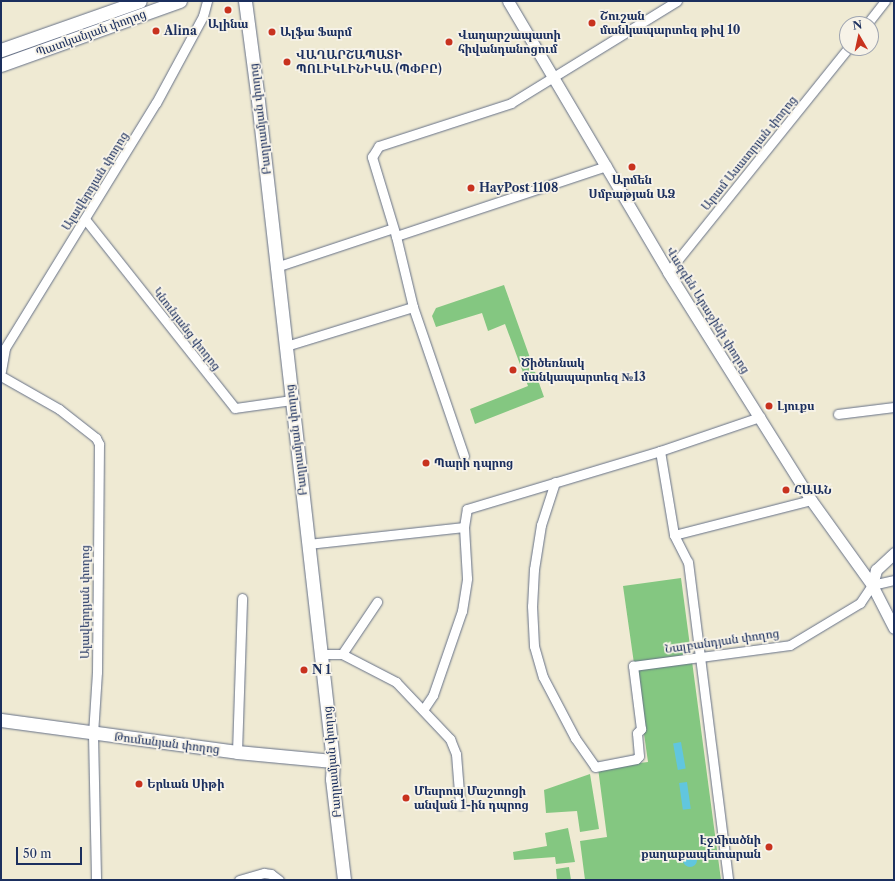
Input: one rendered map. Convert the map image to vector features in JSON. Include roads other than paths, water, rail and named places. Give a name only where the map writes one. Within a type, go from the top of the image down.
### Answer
[{"type":"main road","name":"Պատկանյան փողոց","points":[[1,50],[140,1]]},
{"type":"main road","name":"Պատկանյան փողոց","points":[[1,64],[180,1]]},
{"type":"main road","name":"Բաղրամյան փողոց","points":[[245,1],[257,92],[321,654],[333,761],[332,779],[344,880]]},
{"type":"main road","name":"Թումանյան փողոց","points":[[1,720],[93,734],[237,752],[333,761]]},
{"type":"street","name":"Ալավերդյան փողոց","points":[[1,371],[5,348],[156,104],[203,16],[207,1]]},
{"type":"street","name":"Վազգեն Արաջինի փողոց","points":[[508,1],[607,166],[668,272],[811,500],[872,585],[894,628]]},
{"type":"street","points":[[464,456],[413,307],[395,232],[372,157],[379,146],[511,103],[677,1]]},
{"type":"street","points":[[873,16],[885,1]]},
{"type":"street","name":"Արամ Ասատրյան փողոց","points":[[668,272],[842,56]]},
{"type":"street","points":[[276,267],[395,232],[607,166]]},
{"type":"street","name":"Կնունյանց փողոց","points":[[85,219],[235,408],[292,400]]},
{"type":"street","points":[[286,346],[413,307]]},
{"type":"street","name":"Ալավերդյան փողոց","points":[[1,376],[59,409],[96,438],[99,444],[97,672],[93,734],[96,880]]},
{"type":"street","points":[[838,414],[894,407]]},
{"type":"street","points":[[423,710],[433,695],[462,611],[467,578],[464,526],[466,509],[660,451],[760,417]]},
{"type":"street","points":[[660,451],[674,535],[688,562],[728,880]]},
{"type":"street","name":"Նալբանդյան փողոց","points":[[554,482],[540,524],[534,569],[532,606],[534,646],[543,677],[575,738],[595,766],[636,759],[640,753],[637,733],[641,729],[633,666],[790,645],[860,603],[872,585],[876,570],[894,553]]},
{"type":"street","points":[[674,535],[811,500]]},
{"type":"street","points":[[308,544],[464,526]]},
{"type":"street","points":[[872,585],[894,580]]},
{"type":"street","points":[[237,752],[242,598]]},
{"type":"street","points":[[342,654],[377,602]]},
{"type":"street","points":[[321,654],[342,654],[396,682],[450,739],[456,754],[460,805]]},
{"type":"street","points":[[239,880],[264,873],[271,874],[279,880]]},
{"type":"water","points":[[681,742],[686,769],[678,770],[673,743]]},
{"type":"water","points":[[687,782],[691,809],[683,810],[679,783]]},
{"type":"water","points":[[690,853],[695,855],[697,860],[695,865],[690,867],[685,865],[683,860],[685,855]]},
{"type":"place","name":"Ալինա","points":[[228,10]]},
{"type":"place","name":"Շուշան մանկապարտեզ թիվ 10","points":[[592,23]]},
{"type":"place","name":"Alina","points":[[156,31]]},
{"type":"place","name":"Ալֆա Ֆարմ","points":[[272,32]]},
{"type":"place","name":"Վաղարշապատի հիվանդանոցում","points":[[449,42]]},
{"type":"place","name":"ՎԱՂԱՐՇԱՊԱՏԻ ՊՈԼԻԿԼԻՆԻԿԱ (ՊՓԲԸ)","points":[[287,62]]},
{"type":"place","name":"Արմեն Սմբաթյան ԱՁ","points":[[632,167]]},
{"type":"place","name":"HayPost 1108","points":[[471,188]]},
{"type":"place","name":"Ծիծեռնակ մանկապարտեզ №13","points":[[513,370]]},
{"type":"place","name":"Լյուքս","points":[[769,406]]},
{"type":"place","name":"Պարի դպրոց","points":[[426,463]]},
{"type":"place","name":"ՀԱԱՆ","points":[[786,490]]},
{"type":"place","name":"N 1","points":[[304,670]]},
{"type":"place","name":"Երևան Սիթի","points":[[139,784]]},
{"type":"place","name":"Մեսրոպ Մաշտոցի անվան 1-ին դպրոց","points":[[406,798]]},
{"type":"place","name":"Էջմիածնի քաղաքապետարան","points":[[769,847]]}]
